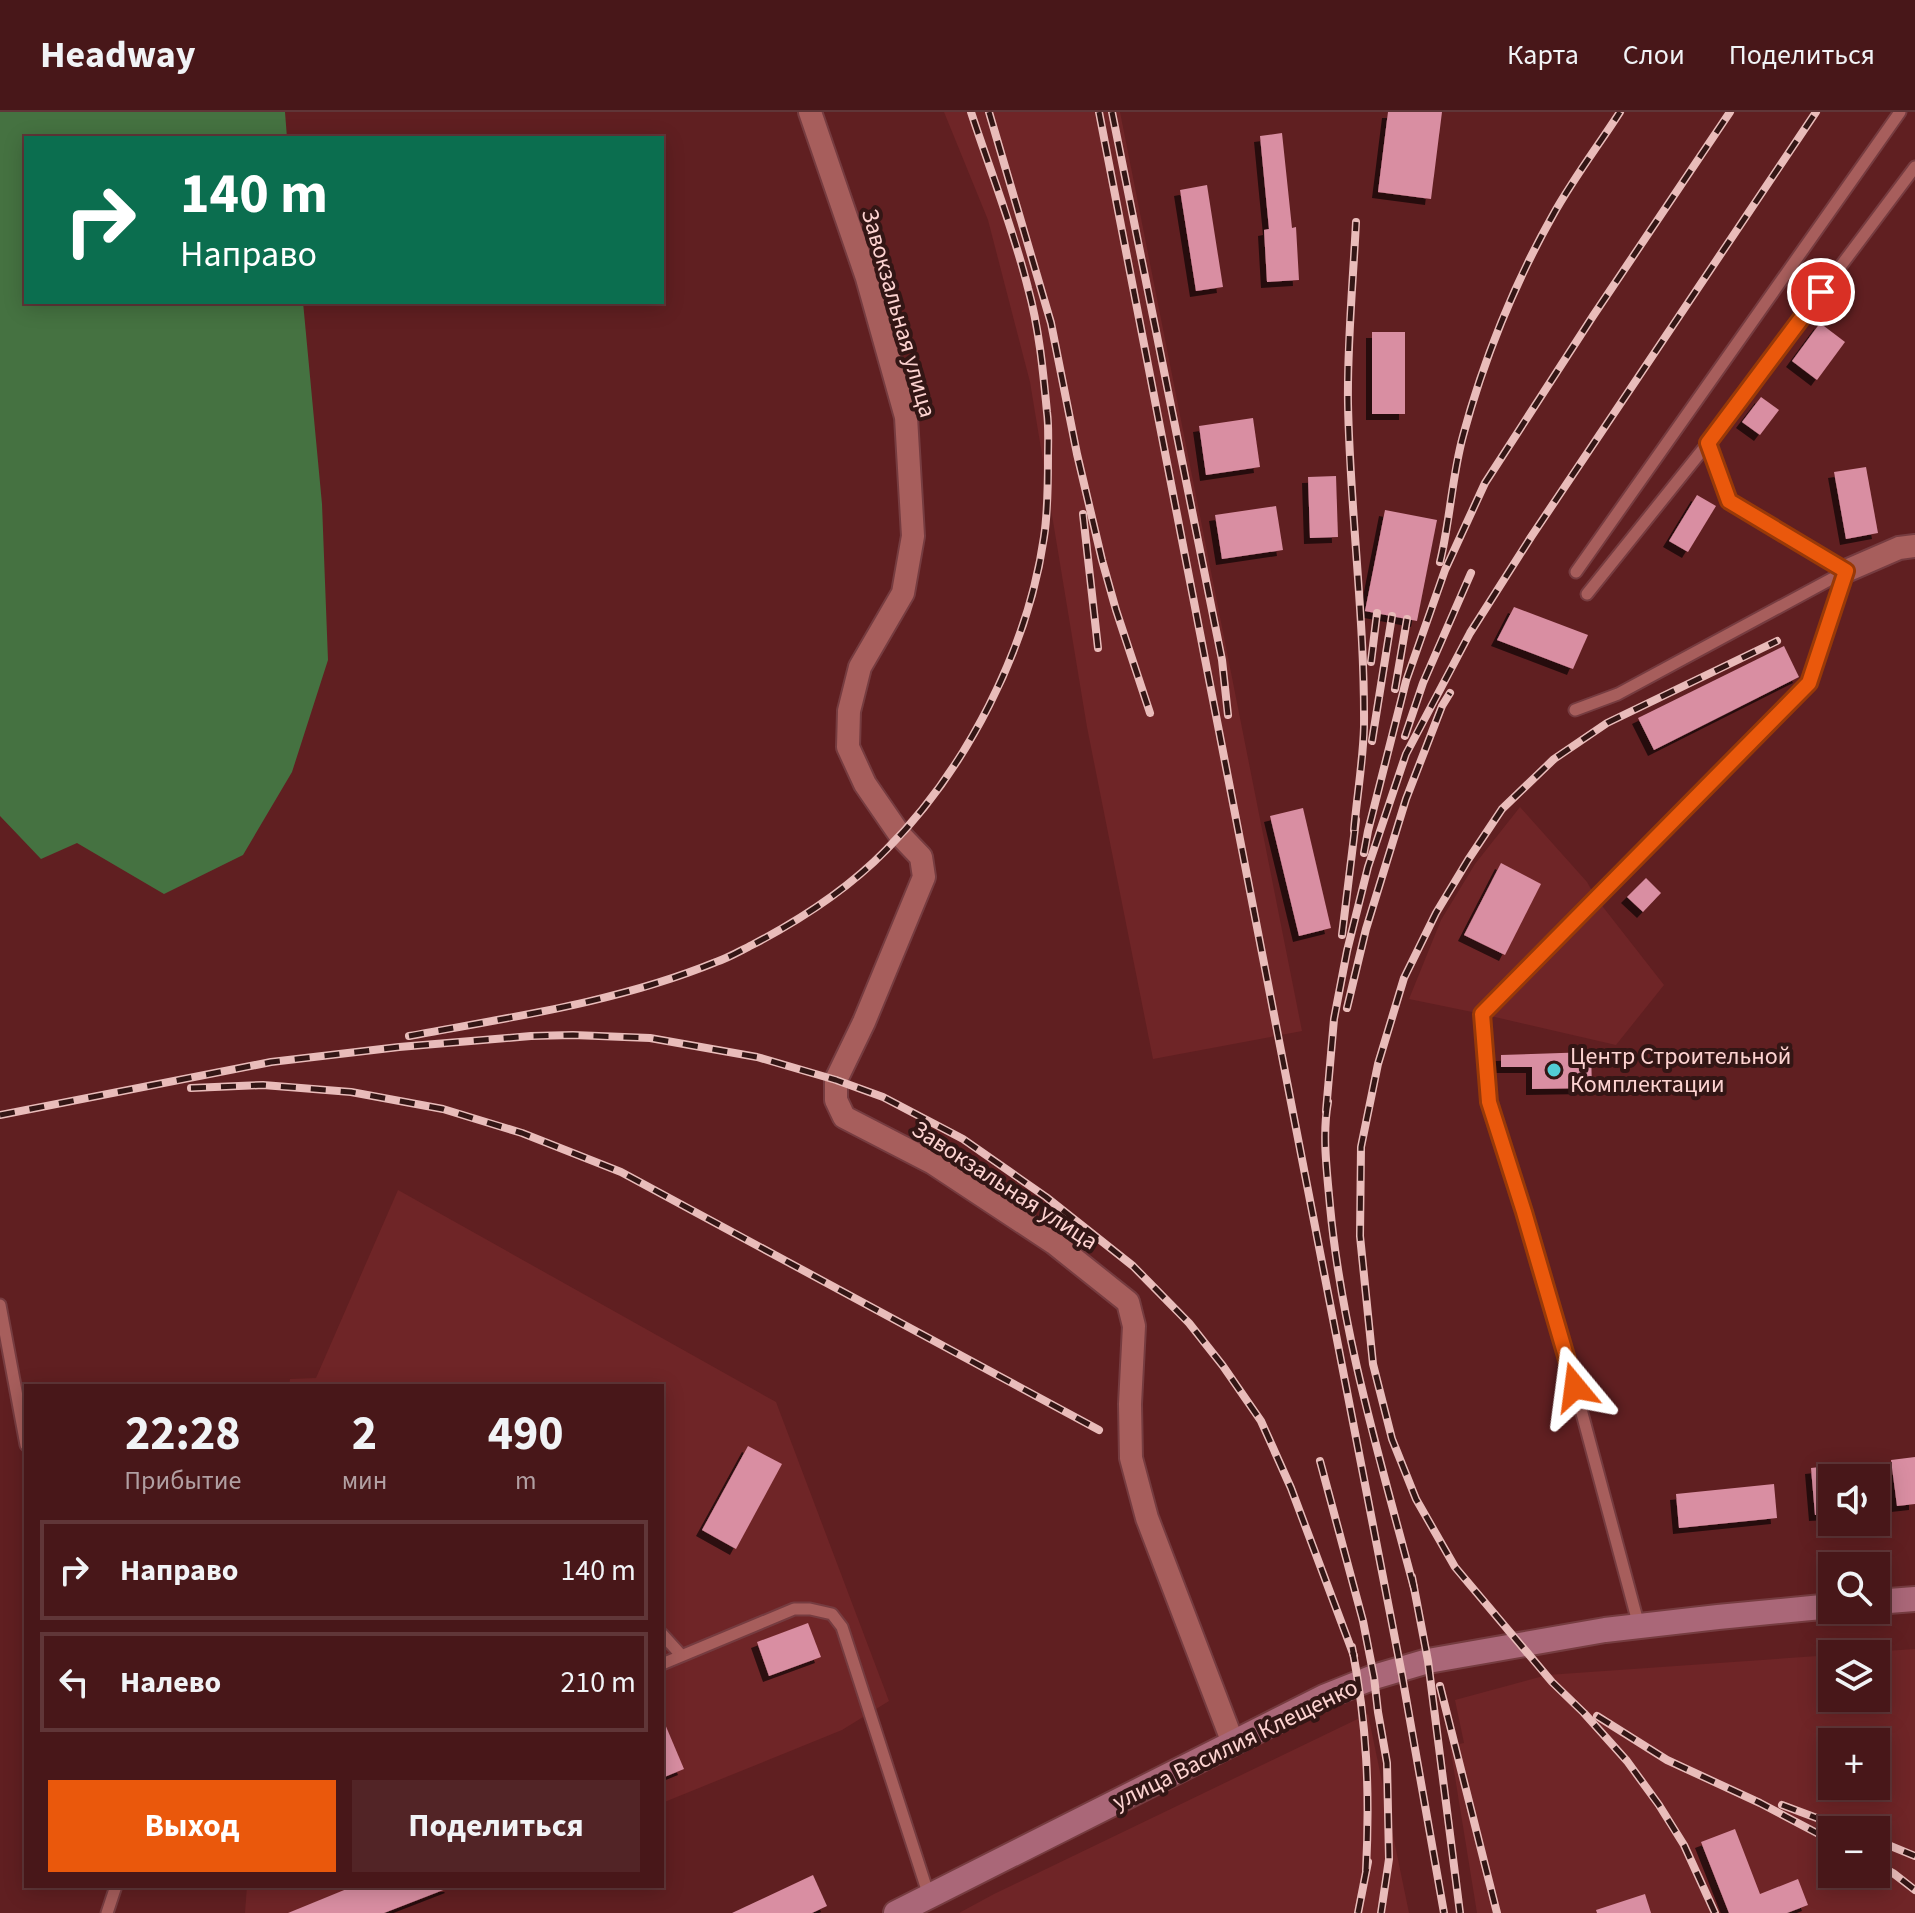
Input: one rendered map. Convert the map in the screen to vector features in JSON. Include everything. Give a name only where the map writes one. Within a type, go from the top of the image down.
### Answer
[{"type":"street","name":"Завокзальная улица","points":[[810,112],[867,278],[906,417],[913,536],[903,593],[860,667],[849,711],[848,747],[865,784],[900,835],[921,857],[924,877],[864,1022],[836,1080],[836,1100],[844,1117],[933,1163],[1054,1243],[1128,1302],[1134,1326],[1131,1458],[1147,1518],[1233,1743]]},
{"type":"street","points":[[1846,571],[1899,548],[1915,546]]},
{"type":"street","points":[[1890,1601],[1915,1599]]},
{"type":"street","name":"улица Василия Клещенко","points":[[896,1913],[1324,1697],[1374,1677],[1419,1663],[1605,1630],[1818,1607]]},
{"type":"lane","points":[[1576,572],[1900,112]]},
{"type":"lane","points":[[1587,594],[1708,443],[1915,167]]},
{"type":"lane","points":[[1708,443],[1729,501],[1846,571]]},
{"type":"lane","points":[[1575,710],[1618,694],[1846,571]]},
{"type":"lane","points":[[1639,1626],[1575,1387],[1489,1102],[1482,1014],[1809,683],[1846,571]]},
{"type":"lane","points":[[0,1305],[24,1434]]},
{"type":"lane","points":[[664,1663],[794,1609],[832,1614],[842,1627],[929,1896]]},
{"type":"lane","points":[[664,1636],[681,1655]]},
{"type":"lane","points":[[107,1913],[115,1888]]},
{"type":"shaded area","points":[[944,112],[1120,112],[1302,1031],[1153,1059],[1087,727],[1030,382],[988,220]]},
{"type":"shaded area","points":[[1520,807],[1587,882],[1664,985],[1616,1045],[1409,999],[1441,920],[1475,864]]},
{"type":"shaded area","points":[[398,1190],[776,1402],[889,1701],[842,1730],[664,1802],[664,1384],[289,1384],[290,1379],[316,1378]]},
{"type":"shaded area","points":[[1915,1649],[1915,1913],[1477,1913],[1450,1746],[1464,1743],[1455,1700],[1547,1675],[1818,1656],[1818,1712],[1890,1712],[1890,1651]]},
{"type":"shaded area","points":[[1368,1714],[1409,1913],[959,1913],[994,1894]]},
{"type":"shaded area","points":[[247,1888],[451,1888],[388,1913],[245,1913]]},
{"type":"green space","points":[[0,112],[285,112],[287,136],[24,136],[24,304],[303,304],[322,504],[328,660],[292,772],[243,855],[164,894],[77,843],[41,859],[0,816]]},
{"type":"building","points":[[1388,112],[1442,112],[1431,199],[1378,192]]},
{"type":"building","points":[[1282,133],[1292,228],[1296,227],[1299,280],[1267,282],[1264,230],[1269,229],[1260,136]]},
{"type":"building","points":[[1207,185],[1223,287],[1196,291],[1180,190]]},
{"type":"building","points":[[1820,323],[1845,342],[1817,380],[1792,361]]},
{"type":"building","points":[[1372,332],[1405,332],[1405,414],[1372,414]]},
{"type":"building","points":[[1761,397],[1779,410],[1760,435],[1742,422]]},
{"type":"building","points":[[1253,418],[1260,467],[1206,475],[1199,426]]},
{"type":"building","points":[[1866,467],[1878,533],[1846,539],[1834,472]]},
{"type":"building","points":[[1336,476],[1338,537],[1310,538],[1308,477]]},
{"type":"building","points":[[1697,495],[1716,506],[1688,552],[1669,541]]},
{"type":"building","points":[[1276,506],[1283,550],[1222,559],[1215,515]]},
{"type":"building","points":[[1385,510],[1437,520],[1417,621],[1365,611]]},
{"type":"building","points":[[1514,607],[1588,635],[1573,669],[1497,640]]},
{"type":"building","points":[[1784,646],[1799,677],[1654,750],[1638,718]]},
{"type":"building","points":[[1303,808],[1331,928],[1299,936],[1270,816]]},
{"type":"building","points":[[1501,863],[1541,884],[1505,955],[1464,935]]},
{"type":"building","points":[[1646,878],[1661,893],[1643,912],[1627,897]]},
{"type":"building","points":[[1591,1052],[1592,1088],[1532,1089],[1532,1067],[1501,1067],[1501,1055]]},
{"type":"building","points":[[748,1446],[782,1464],[736,1549],[702,1530]]},
{"type":"building","points":[[1915,1457],[1915,1504],[1897,1506],[1891,1460]]},
{"type":"building","points":[[1818,1467],[1818,1515],[1815,1515],[1811,1468]]},
{"type":"building","points":[[1774,1484],[1777,1518],[1679,1528],[1676,1494]]},
{"type":"building","points":[[808,1623],[821,1657],[769,1676],[757,1642]]},
{"type":"building","points":[[664,1722],[684,1769],[664,1777]]},
{"type":"building","points":[[1735,1829],[1760,1894],[1798,1879],[1808,1905],[1787,1913],[1729,1913],[1701,1842]]},
{"type":"building","points":[[813,1875],[827,1906],[812,1913],[732,1913]]},
{"type":"building","points":[[349,1888],[448,1888],[384,1913],[288,1913]]},
{"type":"building","points":[[1645,1894],[1651,1913],[1597,1913],[1596,1910]]},
{"type":"railway","points":[[409,1036],[526,1015],[641,988],[679,976],[752,945],[823,903],[856,878],[915,818],[967,745],[989,706],[1024,622],[1044,537],[1048,488],[1048,418],[1032,303],[971,112]]},
{"type":"railway","points":[[989,112],[1051,323],[1102,560],[1150,713]]},
{"type":"railway","points":[[1099,112],[1402,1675],[1444,1913]]},
{"type":"railway","points":[[1112,112],[1222,660],[1228,715]]},
{"type":"railway","points":[[1440,562],[1463,436],[1501,322],[1553,215],[1620,112]]},
{"type":"railway","points":[[1364,853],[1406,681],[1445,570],[1485,483],[1730,112]]},
{"type":"railway","points":[[1326,1111],[1334,1019],[1347,951],[1368,867],[1406,754],[1470,633],[1531,537],[1816,112]]},
{"type":"railway","points":[[1354,830],[1364,727],[1348,404],[1356,222]]},
{"type":"railway","points":[[1083,514],[1098,648]]},
{"type":"railway","points":[[1405,736],[1423,683],[1471,573]]},
{"type":"railway","points":[[1371,662],[1377,613]]},
{"type":"railway","points":[[1372,741],[1392,616]]},
{"type":"railway","points":[[1395,689],[1407,619]]},
{"type":"railway","points":[[1715,1913],[1684,1845],[1659,1805],[1627,1761],[1552,1682],[1455,1567],[1416,1499],[1392,1439],[1373,1364],[1360,1236],[1361,1147],[1378,1064],[1404,978],[1436,913],[1502,809],[1554,759],[1607,723],[1777,641]]},
{"type":"railway","points":[[1347,1008],[1366,929],[1406,799],[1442,706],[1450,693]]},
{"type":"railway","points":[[1342,935],[1356,820]]},
{"type":"railway","points":[[0,1115],[271,1062],[399,1047],[573,1035],[650,1038],[757,1057],[883,1097],[963,1139],[1046,1197],[1133,1266],[1189,1323],[1261,1421],[1291,1488],[1354,1656]]},
{"type":"railway","points":[[191,1088],[263,1085],[351,1092],[443,1109],[522,1133],[621,1172],[1099,1430]]},
{"type":"railway","points":[[1328,1102],[1326,1167],[1344,1302],[1364,1398],[1414,1588]]},
{"type":"railway","points":[[1320,1461],[1363,1621],[1387,1763],[1389,1859],[1381,1913]]},
{"type":"railway","points":[[1412,1577],[1428,1661],[1460,1913]]},
{"type":"railway","points":[[1352,1647],[1366,1758],[1366,1871]]},
{"type":"railway","points":[[1440,1686],[1497,1913]]},
{"type":"railway","points":[[1597,1716],[1667,1760],[1818,1834]]},
{"type":"railway","points":[[1782,1805],[1818,1818]]},
{"type":"railway","points":[[1890,1846],[1915,1856]]},
{"type":"railway","points":[[1358,1913],[1368,1862]]},
{"type":"railway","points":[[1890,1871],[1915,1890]]},
{"type":"place","name":"Центр Строительной Комплектации","points":[[1554,1070]]},
{"type":"route","points":[[1575,1387],[1489,1102],[1482,1014],[1809,683],[1846,571],[1729,501],[1708,443],[1821,292]]}]
